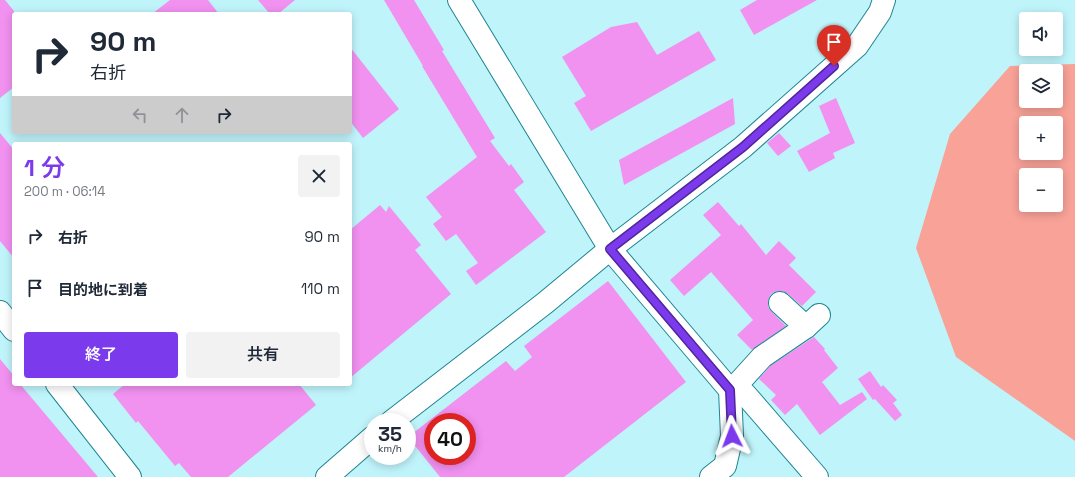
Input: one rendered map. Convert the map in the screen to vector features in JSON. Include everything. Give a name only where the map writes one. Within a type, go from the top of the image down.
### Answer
[{"type":"street","points":[[459,0],[610,249],[732,390],[745,394],[817,477]]},
{"type":"street","points":[[403,413],[524,320],[610,249],[743,147],[857,46],[880,12],[884,0]]},
{"type":"street","points":[[711,477],[725,466],[732,436],[732,390],[762,357],[812,321],[780,303]]},
{"type":"street","points":[[0,312],[12,327]]},
{"type":"street","points":[[59,386],[130,477]]},
{"type":"street","points":[[327,477],[364,444]]},
{"type":"shaded area","points":[[1063,64],[1075,64],[1075,441],[956,357],[916,248],[950,134],[1010,66],[1019,66],[1019,108],[1063,108]]},
{"type":"building","points":[[0,0],[5,0],[14,11],[12,12],[12,89],[0,98]]},
{"type":"building","points":[[170,0],[208,0],[217,12],[155,12]]},
{"type":"building","points":[[258,0],[295,0],[280,12],[268,12]]},
{"type":"building","points":[[384,0],[414,0],[444,50],[442,51],[495,138],[490,141],[509,166],[511,164],[524,182],[514,190],[546,232],[476,285],[466,271],[478,263],[456,234],[446,241],[433,224],[442,217],[426,197],[477,157]]},
{"type":"building","points":[[757,0],[817,0],[754,35],[740,10]]},
{"type":"building","points":[[637,22],[657,55],[699,31],[716,60],[591,131],[574,103],[586,96],[562,57],[611,27]]},
{"type":"building","points":[[352,50],[399,109],[363,138],[352,124]]},
{"type":"building","points":[[733,98],[735,124],[624,185],[619,160]]},
{"type":"building","points":[[836,98],[855,143],[833,153],[835,158],[809,172],[797,151],[830,133],[819,106]]},
{"type":"building","points":[[0,133],[12,148],[12,256],[0,241]]},
{"type":"building","points":[[779,133],[791,146],[778,156],[767,143]]},
{"type":"building","points":[[718,202],[739,226],[741,224],[766,255],[779,241],[796,258],[789,265],[816,292],[802,306],[783,291],[777,291],[771,294],[768,300],[768,307],[786,326],[752,350],[737,335],[753,320],[711,272],[684,296],[670,280],[721,235],[703,215]]},
{"type":"building","points":[[380,205],[386,212],[389,206],[421,245],[415,250],[451,294],[352,376],[352,228]]},
{"type":"building","points":[[608,281],[686,382],[564,477],[440,477],[430,465],[476,465],[476,413],[439,413],[506,361],[515,371],[532,357],[524,346]]},
{"type":"building","points":[[814,337],[825,349],[824,350],[838,368],[822,382],[840,405],[862,392],[867,399],[820,435],[797,404],[785,415],[771,400],[776,395],[759,379],[770,366]]},
{"type":"building","points":[[0,359],[12,374],[12,386],[22,386],[98,477],[0,477]]},
{"type":"building","points":[[870,371],[881,387],[883,385],[897,400],[893,403],[902,415],[895,421],[875,399],[873,400],[858,379]]},
{"type":"building","points":[[123,386],[301,386],[316,405],[228,477],[191,477],[179,463],[175,466],[138,421],[136,423],[113,394]]},
{"type":"building","points":[[424,425],[424,457],[416,447],[416,431]]},
{"type":"route","points":[[732,436],[730,390],[610,249],[743,147],[834,66]]}]
